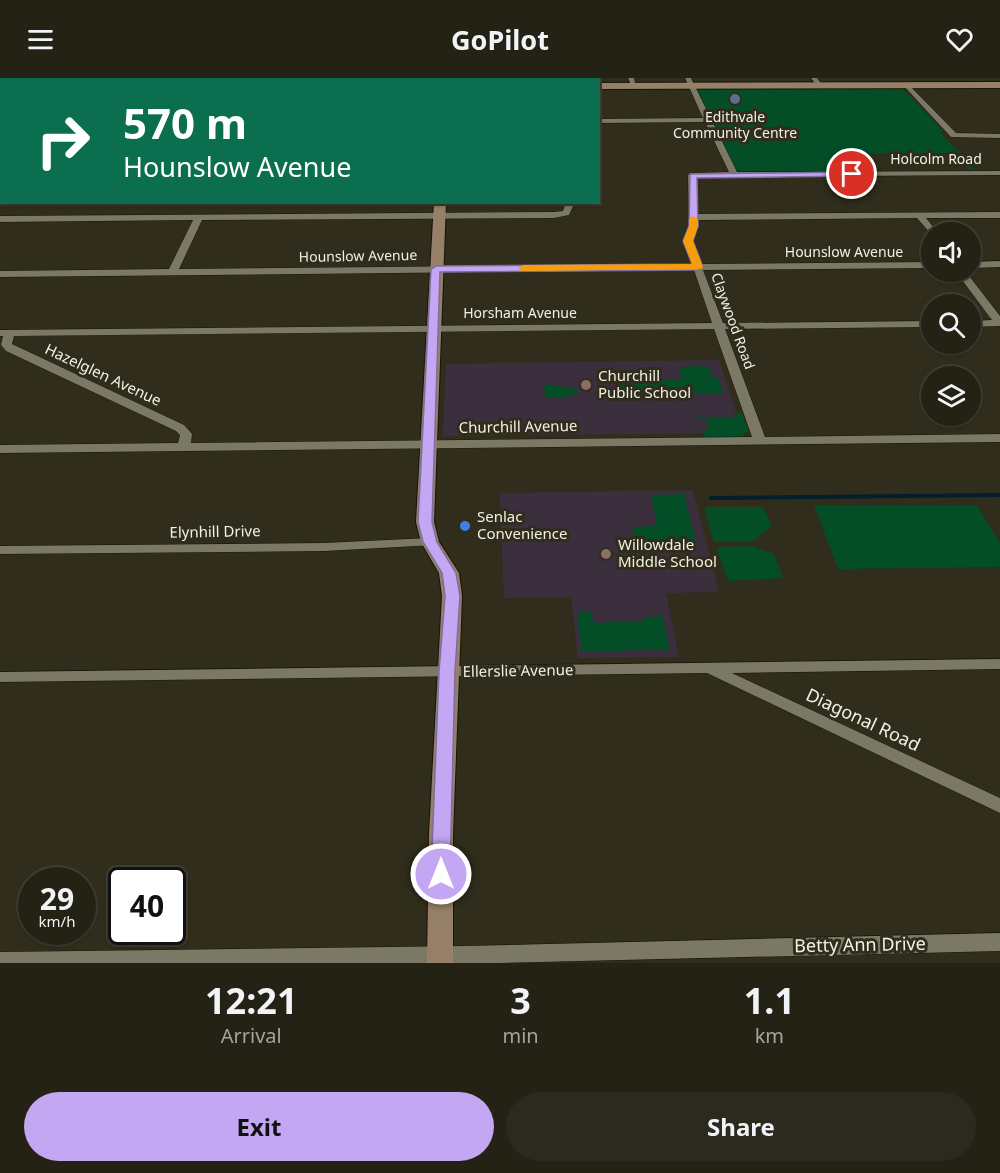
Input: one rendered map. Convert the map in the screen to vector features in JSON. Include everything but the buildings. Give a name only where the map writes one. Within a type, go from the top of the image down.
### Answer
[{"type":"street","points":[[600,86],[633,82],[817,81],[1000,84]]},
{"type":"street","points":[[689,82],[734,174]]},
{"type":"street","points":[[905,84],[954,135],[1000,136]]},
{"type":"street","points":[[600,121],[708,120]]},
{"type":"street","name":"Holcolm Road","points":[[693,175],[1000,173]]},
{"type":"street","name":"Claywood Road","points":[[693,175],[694,226],[688,241],[760,441]]},
{"type":"street","points":[[0,219],[199,218],[440,209],[560,215],[569,211],[571,204]]},
{"type":"street","points":[[440,209],[432,329],[425,522],[430,542],[449,573],[452,596],[441,834],[440,959]]},
{"type":"street","points":[[694,217],[1000,215]]},
{"type":"street","points":[[920,216],[924,222]]},
{"type":"street","points":[[173,272],[199,218]]},
{"type":"street","points":[[981,265],[1000,264]]},
{"type":"street","name":"Hounslow Avenue","points":[[0,274],[921,265]]},
{"type":"street","points":[[969,282],[1000,323]]},
{"type":"street","points":[[981,324],[1000,323]]},
{"type":"street","name":"Horsham Avenue","points":[[4,333],[921,324]]},
{"type":"street","name":"Hazelglen Avenue","points":[[4,333],[6,345],[10,349],[180,428],[186,434],[184,447]]},
{"type":"street","name":"Churchill Avenue","points":[[0,448],[1000,438]]},
{"type":"street","name":"Elynhill Drive","points":[[0,550],[324,547],[430,542]]},
{"type":"street","name":"Ellerslie Avenue","points":[[0,677],[1000,664]]},
{"type":"street","name":"Diagonal Road","points":[[710,669],[1000,806]]},
{"type":"street","name":"Betty Ann Drive","points":[[0,961],[440,959],[1000,942]]},
{"type":"shaded area","name":"Churchill Public School","points":[[719,360],[743,433],[443,436],[446,364]]},
{"type":"shaded area","name":"Willowdale Middle School","points":[[693,490],[719,592],[666,593],[679,657],[578,658],[571,597],[504,598],[500,493]]},
{"type":"green space","points":[[697,88],[903,89],[943,131],[940,132],[975,170],[969,170],[952,153],[837,154],[847,171],[745,172],[736,170]]},
{"type":"green space","points":[[705,366],[709,368],[713,378],[718,378],[723,393],[623,394],[620,379],[682,379],[679,367]]},
{"type":"green space","points":[[549,384],[577,389],[579,392],[554,398],[545,396],[544,386]]},
{"type":"green space","points":[[700,413],[701,418],[734,417],[733,413],[742,413],[749,432],[743,433],[744,437],[706,437],[700,431],[709,430],[706,419],[697,419]]},
{"type":"green space","points":[[684,494],[697,545],[635,546],[632,527],[657,526],[651,495]]},
{"type":"green space","points":[[814,505],[977,505],[1000,543],[1000,567],[838,569]]},
{"type":"green space","points":[[704,507],[763,507],[772,525],[754,541],[714,542]]},
{"type":"green space","points":[[753,546],[774,554],[783,578],[728,581],[716,547]]},
{"type":"green space","points":[[580,611],[593,611],[592,618],[595,623],[643,621],[643,617],[662,616],[670,649],[582,652],[577,615],[580,615]]},
{"type":"waterway","points":[[711,498],[1000,495]]},
{"type":"slow traffic","points":[[523,268],[698,267],[688,241],[694,226],[693,219]]},
{"type":"place","name":"Edithvale Community Centre","points":[[735,99]]},
{"type":"place","name":"Churchill Public School","points":[[586,385]]},
{"type":"place","name":"Senlac Convenience","points":[[465,526]]},
{"type":"place","name":"Willowdale Middle School","points":[[606,554]]},
{"type":"route","points":[[441,874],[447,671],[452,596],[449,573],[430,542],[425,522],[436,269],[698,267],[688,241],[694,226],[693,175],[852,174]]}]
